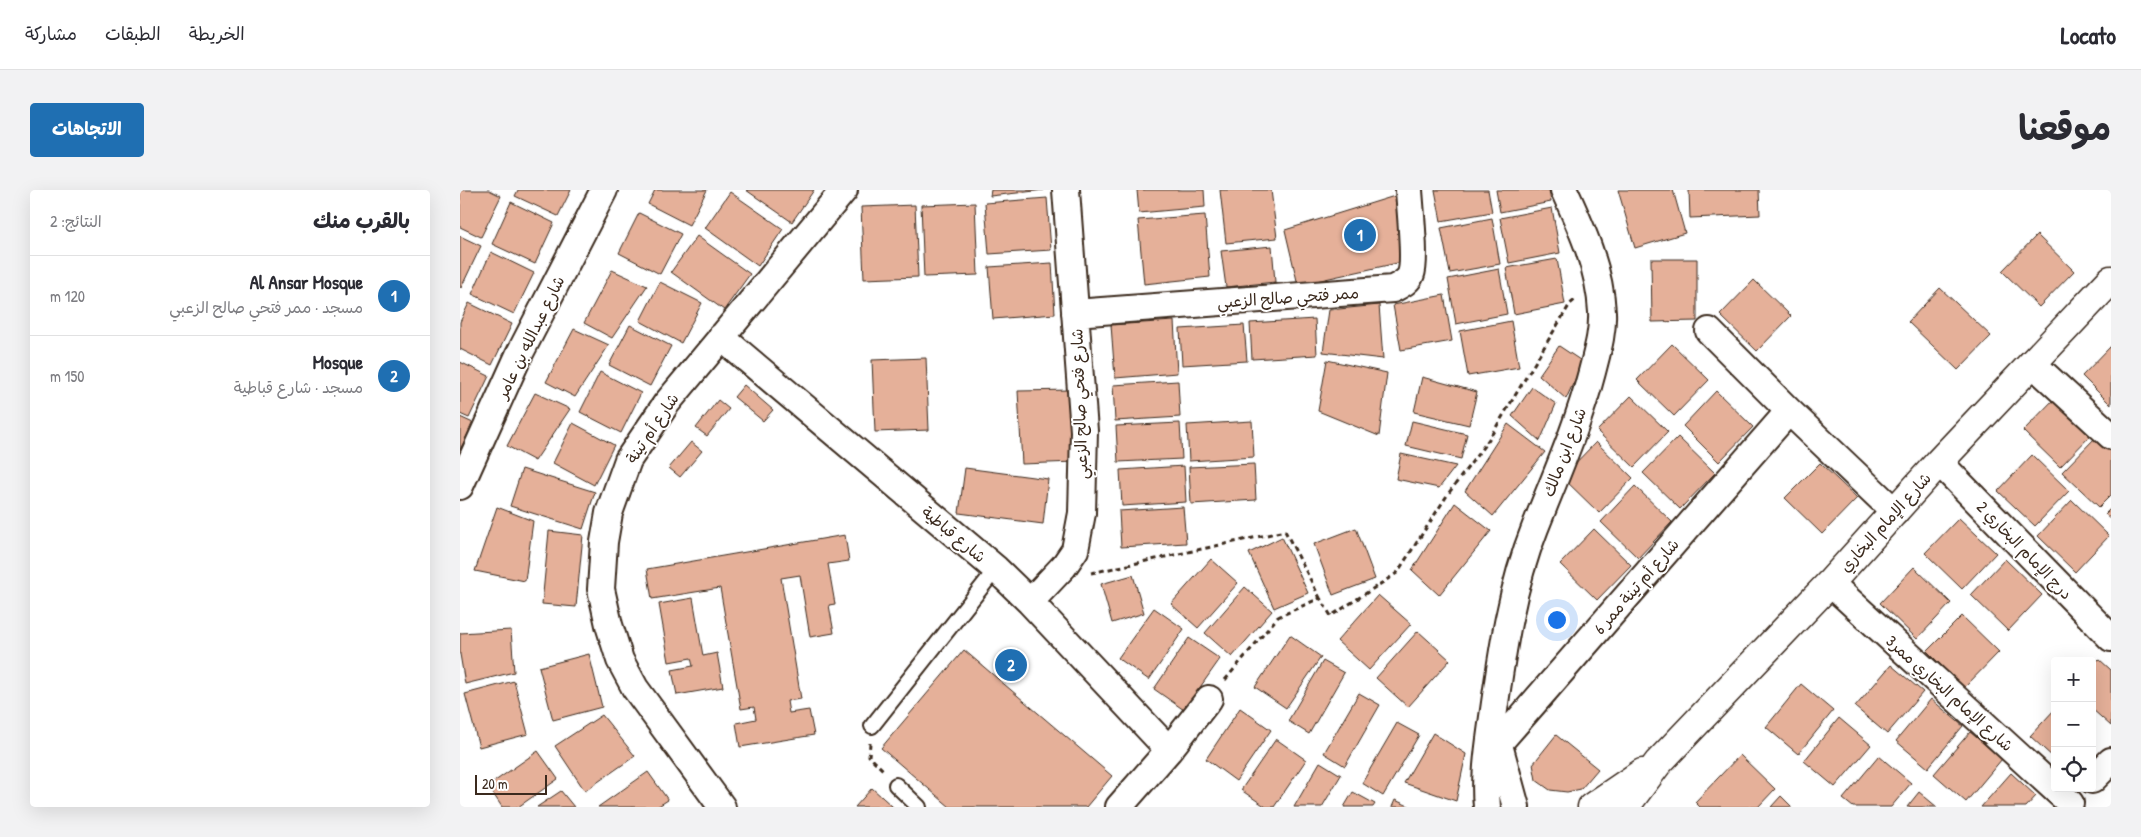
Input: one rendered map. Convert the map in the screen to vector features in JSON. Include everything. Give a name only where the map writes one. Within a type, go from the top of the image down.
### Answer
[{"type":"street","name":"شارع عبدالله بن عامر","points":[[460,486],[519,355],[604,190]]},
{"type":"street","name":"شارع أم تينة","points":[[722,807],[635,688],[620,660],[609,625],[601,589],[604,542],[609,513],[628,460],[666,404],[844,190]]},
{"type":"street","name":"شارع فتحي صالح الزعبي","points":[[1030,602],[1064,566],[1075,550],[1082,513],[1084,431],[1066,190]]},
{"type":"street","name":"ممر فتحي صالح الزعبي","points":[[1075,313],[1393,289],[1405,283],[1411,274],[1409,190]]},
{"type":"street","name":"شارع ابن مالك","points":[[1487,807],[1493,716],[1517,578],[1534,530],[1564,458],[1587,390],[1600,342],[1602,313],[1598,282],[1586,238],[1564,190]]},
{"type":"street","name":"شارع الإمام البخاري","points":[[1625,807],[1658,763],[1830,583],[1939,462],[2111,280]]},
{"type":"street","points":[[1709,331],[1789,411],[1895,512]]},
{"type":"street","name":"شارع قباطية","points":[[721,336],[996,569],[1030,602],[1170,750]]},
{"type":"street","points":[[2032,363],[2111,436]]},
{"type":"street","name":"شارع أم تينة ممر 6","points":[[1492,753],[1789,411]]},
{"type":"street","name":"درج الإمام البخاري 2","points":[[1939,462],[2111,638]]},
{"type":"street","name":"شارع الإمام البخاري ممر3","points":[[1830,583],[2074,800]]},
{"type":"street","points":[[1119,807],[1170,750],[1208,699]]},
{"type":"street","name":"شارع ابن مالك","points":[[1492,753],[1516,807]]},
{"type":"street","points":[[2096,776],[2111,761]]},
{"type":"street","name":"شارع الإمام البخاري","points":[[1592,807],[1658,763]]},
{"type":"lane","points":[[872,726],[996,569]]},
{"type":"lane","points":[[896,785],[920,807]]},
{"type":"path","points":[[1064,566],[1089,573],[1285,530],[1331,616],[1397,573],[1448,494],[1489,438],[1570,304],[1598,282]]},
{"type":"path","points":[[1208,699],[1278,618],[1320,598]]},
{"type":"path","points":[[872,726],[870,756],[896,785]]},
{"type":"building","points":[[460,190],[489,190],[501,196],[481,237],[460,227]]},
{"type":"building","points":[[518,190],[571,190],[558,216],[515,196]]},
{"type":"building","points":[[655,190],[707,190],[689,225],[648,204]]},
{"type":"building","points":[[746,190],[814,190],[792,222]]},
{"type":"building","points":[[991,190],[1044,190],[990,196]]},
{"type":"building","points":[[1137,190],[1204,190],[1205,207],[1139,213]]},
{"type":"building","points":[[1220,190],[1271,190],[1277,238],[1226,243]]},
{"type":"building","points":[[1435,190],[1488,190],[1492,212],[1441,221]]},
{"type":"building","points":[[1496,190],[1549,190],[1551,202],[1500,212]]},
{"type":"building","points":[[1618,190],[1673,190],[1685,233],[1635,248]]},
{"type":"building","points":[[1689,190],[1759,190],[1760,215],[1690,218]]},
{"type":"building","points":[[730,192],[783,229],[758,266],[705,228]]},
{"type":"building","points":[[1398,195],[1402,262],[1298,285],[1285,230]]},
{"type":"building","points":[[1047,198],[1051,250],[989,254],[985,203]]},
{"type":"building","points":[[511,202],[554,223],[535,264],[492,244]]},
{"type":"building","points":[[975,203],[978,275],[924,277],[921,205]]},
{"type":"building","points":[[915,205],[918,277],[864,279],[861,207]]},
{"type":"building","points":[[1552,208],[1560,253],[1509,263],[1500,218]]},
{"type":"building","points":[[639,213],[681,234],[660,274],[619,253]]},
{"type":"building","points":[[1205,215],[1210,277],[1144,284],[1138,220]]},
{"type":"building","points":[[1492,218],[1500,264],[1450,273],[1441,228]]},
{"type":"building","points":[[2037,235],[2074,271],[2039,307],[2002,271]]},
{"type":"building","points":[[460,236],[481,246],[461,288],[460,287]]},
{"type":"building","points":[[697,236],[750,274],[724,310],[671,272]]},
{"type":"building","points":[[1272,246],[1275,282],[1226,287],[1221,251]]},
{"type":"building","points":[[491,252],[534,273],[514,314],[472,294]]},
{"type":"building","points":[[1557,259],[1565,304],[1514,314],[1506,268]]},
{"type":"building","points":[[1651,259],[1697,259],[1697,321],[1652,322]]},
{"type":"building","points":[[1052,263],[1055,314],[993,319],[989,267]]},
{"type":"building","points":[[1499,269],[1507,314],[1456,324],[1448,279]]},
{"type":"building","points":[[612,270],[647,286],[612,338],[584,323]]},
{"type":"building","points":[[1754,280],[1791,316],[1757,351],[1720,315]]},
{"type":"building","points":[[660,282],[702,303],[681,343],[640,321]]},
{"type":"building","points":[[1940,288],[1991,336],[1958,370],[1908,322]]},
{"type":"building","points":[[1444,295],[1452,341],[1401,350],[1393,305]]},
{"type":"building","points":[[469,303],[512,324],[492,365],[460,349],[460,322]]},
{"type":"building","points":[[1379,305],[1383,359],[1323,352],[1329,310]]},
{"type":"building","points":[[1315,319],[1317,355],[1252,359],[1250,323]]},
{"type":"building","points":[[1174,321],[1177,373],[1115,378],[1111,325]]},
{"type":"building","points":[[1511,321],[1519,367],[1468,376],[1460,331]]},
{"type":"building","points":[[630,325],[671,346],[650,386],[609,365]]},
{"type":"building","points":[[1244,325],[1247,361],[1182,365],[1180,329]]},
{"type":"building","points":[[574,329],[609,345],[575,397],[546,382]]},
{"type":"building","points":[[1672,344],[1709,380],[1674,416],[1637,380]]},
{"type":"building","points":[[1559,346],[1583,362],[1566,399],[1539,375]]},
{"type":"building","points":[[2111,346],[2111,405],[2082,376]]},
{"type":"building","points":[[926,358],[929,430],[875,432],[872,360]]},
{"type":"building","points":[[1327,360],[1387,373],[1379,436],[1318,411]]},
{"type":"building","points":[[460,362],[489,376],[469,418],[460,414]]},
{"type":"building","points":[[600,372],[641,393],[621,433],[580,412]]},
{"type":"building","points":[[1422,377],[1477,392],[1469,425],[1414,412]]},
{"type":"building","points":[[1178,381],[1180,417],[1115,421],[1113,385]]},
{"type":"building","points":[[744,385],[773,410],[763,421],[734,397]]},
{"type":"building","points":[[1532,387],[1556,404],[1540,441],[1512,416]]},
{"type":"building","points":[[1072,390],[1075,462],[1022,464],[1018,391]]},
{"type":"building","points":[[1716,391],[1753,427],[1719,462],[1683,426]]},
{"type":"building","points":[[535,393],[570,409],[535,461],[507,446]]},
{"type":"building","points":[[1631,396],[1668,432],[1634,467],[1597,431]]},
{"type":"building","points":[[2057,396],[2094,432],[2060,467],[2023,431]]},
{"type":"building","points":[[718,400],[729,409],[707,436],[696,428]]},
{"type":"building","points":[[460,417],[473,423],[460,450]]},
{"type":"building","points":[[1252,421],[1254,457],[1189,461],[1187,425]]},
{"type":"building","points":[[1412,421],[1467,434],[1461,459],[1406,446]]},
{"type":"building","points":[[573,423],[614,445],[594,485],[553,463]]},
{"type":"building","points":[[1180,423],[1182,459],[1118,462],[1116,426]]},
{"type":"building","points":[[1508,424],[1545,452],[1493,516],[1465,491]]},
{"type":"building","points":[[2097,436],[2111,450],[2111,495],[2099,507],[2062,472]]},
{"type":"building","points":[[1678,437],[1715,473],[1680,509],[1643,473]]},
{"type":"building","points":[[691,442],[702,451],[680,477],[669,468]]},
{"type":"building","points":[[1596,442],[1633,478],[1599,513],[1562,477]]},
{"type":"building","points":[[1401,454],[1456,466],[1439,488],[1396,479]]},
{"type":"building","points":[[2032,455],[2069,491],[2035,526],[1998,491]]},
{"type":"building","points":[[1820,463],[1857,498],[1822,534],[1785,498]]},
{"type":"building","points":[[1254,464],[1256,500],[1191,504],[1189,467]]},
{"type":"building","points":[[1184,466],[1186,502],[1122,506],[1120,470]]},
{"type":"building","points":[[965,468],[1048,479],[1043,524],[959,513]]},
{"type":"building","points":[[522,469],[595,492],[583,529],[510,506]]},
{"type":"building","points":[[1635,486],[1672,522],[1638,558],[1601,522]]},
{"type":"building","points":[[2072,500],[2109,536],[2075,572],[2038,536]]},
{"type":"building","points":[[1455,503],[1491,531],[1439,595],[1412,570]]},
{"type":"building","points":[[497,507],[533,521],[525,581],[475,571]]},
{"type":"building","points":[[1183,507],[1186,543],[1121,547],[1119,511]]},
{"type":"building","points":[[2111,508],[2111,519],[2105,514]]},
{"type":"building","points":[[1959,518],[1996,553],[1962,589],[1925,553]]},
{"type":"building","points":[[1356,528],[1375,579],[1333,595],[1314,544]]},
{"type":"building","points":[[1594,529],[1631,565],[1597,600],[1560,564]]},
{"type":"building","points":[[549,531],[583,535],[576,607],[542,604]]},
{"type":"building","points":[[845,535],[849,561],[828,564],[835,604],[829,605],[834,633],[810,637],[800,575],[781,578],[801,699],[787,701],[789,713],[809,710],[814,735],[740,747],[736,723],[756,719],[754,707],[741,709],[720,588],[652,599],[647,569]]},
{"type":"building","points":[[1282,537],[1308,593],[1274,608],[1249,553]]},
{"type":"building","points":[[1211,559],[1238,583],[1198,628],[1171,604]]},
{"type":"building","points":[[2005,559],[2042,595],[2008,631],[1971,595]]},
{"type":"building","points":[[1914,567],[1951,603],[1917,639],[1880,603]]},
{"type":"building","points":[[1133,575],[1144,613],[1112,623],[1101,584]]},
{"type":"building","points":[[1245,587],[1272,611],[1232,657],[1205,633]]},
{"type":"building","points":[[1378,595],[1411,624],[1369,670],[1337,641]]},
{"type":"building","points":[[693,598],[703,656],[717,653],[723,687],[677,695],[672,670],[693,666],[691,658],[669,662],[659,604]]},
{"type":"building","points":[[1154,608],[1184,629],[1149,680],[1118,658]]},
{"type":"building","points":[[1962,616],[1999,652],[1964,688],[1927,651]]},
{"type":"building","points":[[511,630],[514,672],[465,684],[460,654],[460,633]]},
{"type":"building","points":[[1418,631],[1450,660],[1408,707],[1376,678]]},
{"type":"building","points":[[1290,635],[1321,657],[1286,708],[1255,687]]},
{"type":"building","points":[[1189,638],[1220,659],[1184,710],[1154,689]]},
{"type":"building","points":[[964,650],[1112,776],[1086,807],[950,807],[881,748]]},
{"type":"building","points":[[589,654],[602,707],[553,720],[539,667]]},
{"type":"building","points":[[2099,659],[2111,670],[2111,726],[2096,713],[2096,662]]},
{"type":"building","points":[[1323,661],[1344,673],[1309,734],[1288,721]]},
{"type":"building","points":[[1891,665],[1923,692],[1887,734],[1855,707]]},
{"type":"building","points":[[514,681],[528,734],[479,747],[465,694]]},
{"type":"building","points":[[1801,684],[1833,711],[1798,754],[1766,727]]},
{"type":"building","points":[[1359,693],[1380,705],[1345,766],[1324,753]]},
{"type":"building","points":[[1931,699],[1963,726],[1928,768],[1896,741]]},
{"type":"building","points":[[1240,708],[1271,730],[1236,781],[1206,759]]},
{"type":"building","points":[[2051,713],[2051,755],[2030,736]]},
{"type":"building","points":[[602,715],[635,756],[585,791],[555,746]]},
{"type":"building","points":[[1839,718],[1871,745],[1835,787],[1804,761]]},
{"type":"building","points":[[1397,723],[1419,735],[1383,796],[1362,783]]},
{"type":"building","points":[[1970,732],[2002,759],[1966,802],[1934,774]]},
{"type":"building","points":[[1433,733],[1466,754],[1456,801],[1404,783]]},
{"type":"building","points":[[1556,735],[1598,769],[1581,789],[1567,792],[1550,790],[1536,780],[1533,764]]},
{"type":"building","points":[[1276,739],[1306,760],[1274,807],[1266,807],[1241,790]]},
{"type":"building","points":[[538,751],[558,779],[518,807],[502,807],[488,786]]},
{"type":"building","points":[[1740,755],[1775,789],[1758,807],[1700,807],[1695,802]]},
{"type":"building","points":[[1879,756],[1911,783],[1891,807],[1853,807],[1843,799]]},
{"type":"building","points":[[1320,762],[1341,775],[1322,807],[1294,807]]},
{"type":"building","points":[[648,772],[668,800],[657,807],[598,807]]},
{"type":"building","points":[[2011,773],[2036,796],[2026,807],[1981,807]]},
{"type":"building","points":[[872,788],[893,807],[855,807]]},
{"type":"building","points":[[561,791],[574,807],[537,807]]},
{"type":"building","points":[[1353,792],[1375,804],[1373,807],[1344,807]]},
{"type":"building","points":[[1919,792],[1937,807],[1907,807]]},
{"type":"building","points":[[1781,796],[1792,807],[1771,807]]},
{"type":"building","points":[[1395,800],[1411,807],[1392,807]]},
{"type":"place","name":"Al Ansar Mosque","points":[[1360,235]]},
{"type":"place","name":"Mosque","points":[[1011,665]]}]
